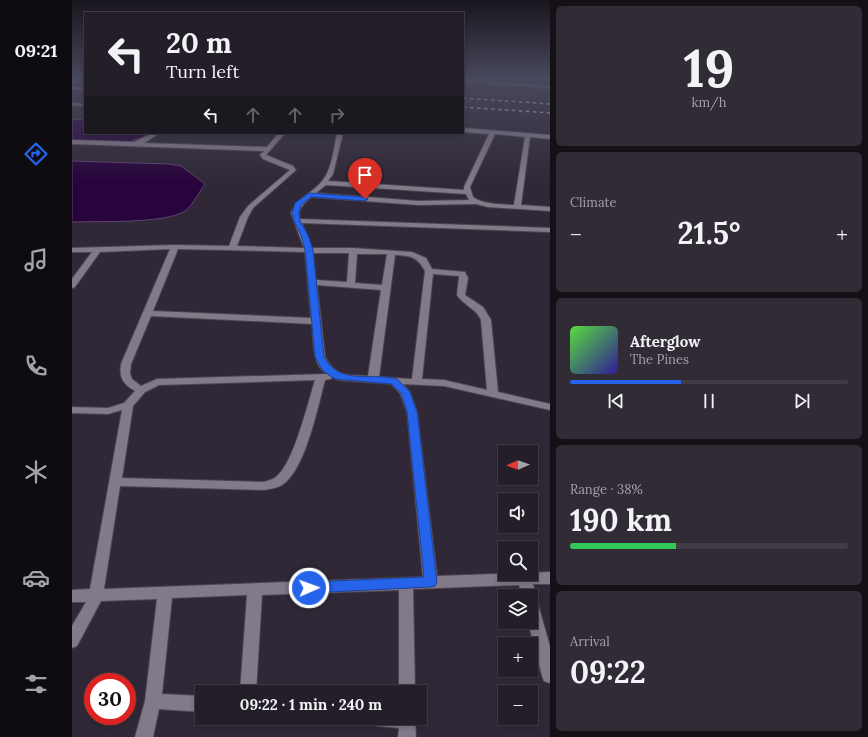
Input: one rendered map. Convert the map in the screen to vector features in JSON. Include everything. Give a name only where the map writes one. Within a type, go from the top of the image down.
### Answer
[{"type":"street","points":[[464,130],[550,137]]},
{"type":"street","points":[[476,202],[470,198],[467,187],[493,132]]},
{"type":"street","points":[[136,144],[155,134]]},
{"type":"street","points":[[232,248],[244,217],[250,207],[293,170],[292,166],[265,158],[263,155],[281,134]]},
{"type":"street","points":[[338,377],[326,369],[320,357],[309,250],[295,213],[298,204],[324,183],[330,174],[340,134]]},
{"type":"street","points":[[517,207],[528,135]]},
{"type":"street","points":[[72,142],[268,149]]},
{"type":"street","points":[[324,183],[468,192]]},
{"type":"street","points":[[309,195],[418,204],[476,202],[550,209]]},
{"type":"street","points":[[297,221],[550,230]]},
{"type":"street","points":[[141,390],[128,382],[124,374],[126,364],[175,247]]},
{"type":"street","points":[[72,250],[175,247],[353,250],[412,254],[423,260],[429,271],[417,380]]},
{"type":"street","points":[[72,285],[98,249]]},
{"type":"street","points":[[351,285],[353,250]]},
{"type":"street","points":[[373,380],[391,252]]},
{"type":"street","points":[[429,271],[462,274],[464,278],[461,295],[464,299],[477,305],[481,310],[486,320],[493,394]]},
{"type":"street","points":[[312,282],[386,288]]},
{"type":"street","points":[[147,313],[316,321]]},
{"type":"street","points":[[72,641],[96,596],[128,405],[141,390],[157,382],[338,377],[394,381],[417,380],[444,383],[550,407]]},
{"type":"street","points":[[115,482],[264,486],[278,482],[285,476],[297,454],[321,378]]},
{"type":"street","points":[[394,381],[405,392],[412,412],[430,582]]},
{"type":"street","points":[[72,410],[108,411],[128,405]]},
{"type":"street","points":[[538,578],[550,578]]},
{"type":"street","points":[[72,596],[165,594],[498,580]]},
{"type":"street","points":[[406,583],[407,685]]},
{"type":"street","points":[[248,685],[255,590]]},
{"type":"street","points":[[144,737],[153,700],[165,594]]},
{"type":"street","points":[[538,629],[550,676]]},
{"type":"street","points":[[153,700],[195,703]]},
{"type":"shaded area","points":[[72,120],[84,120],[84,134],[153,134],[126,143],[72,141]]},
{"type":"shaded area","points":[[72,161],[169,164],[181,166],[205,184],[188,208],[185,211],[175,215],[147,220],[72,222]]},
{"type":"railway","points":[[541,112],[550,113]]},
{"type":"route","points":[[309,588],[430,582],[412,412],[405,392],[394,381],[338,377],[326,369],[320,357],[309,250],[295,213],[298,204],[309,195],[365,199]]}]
